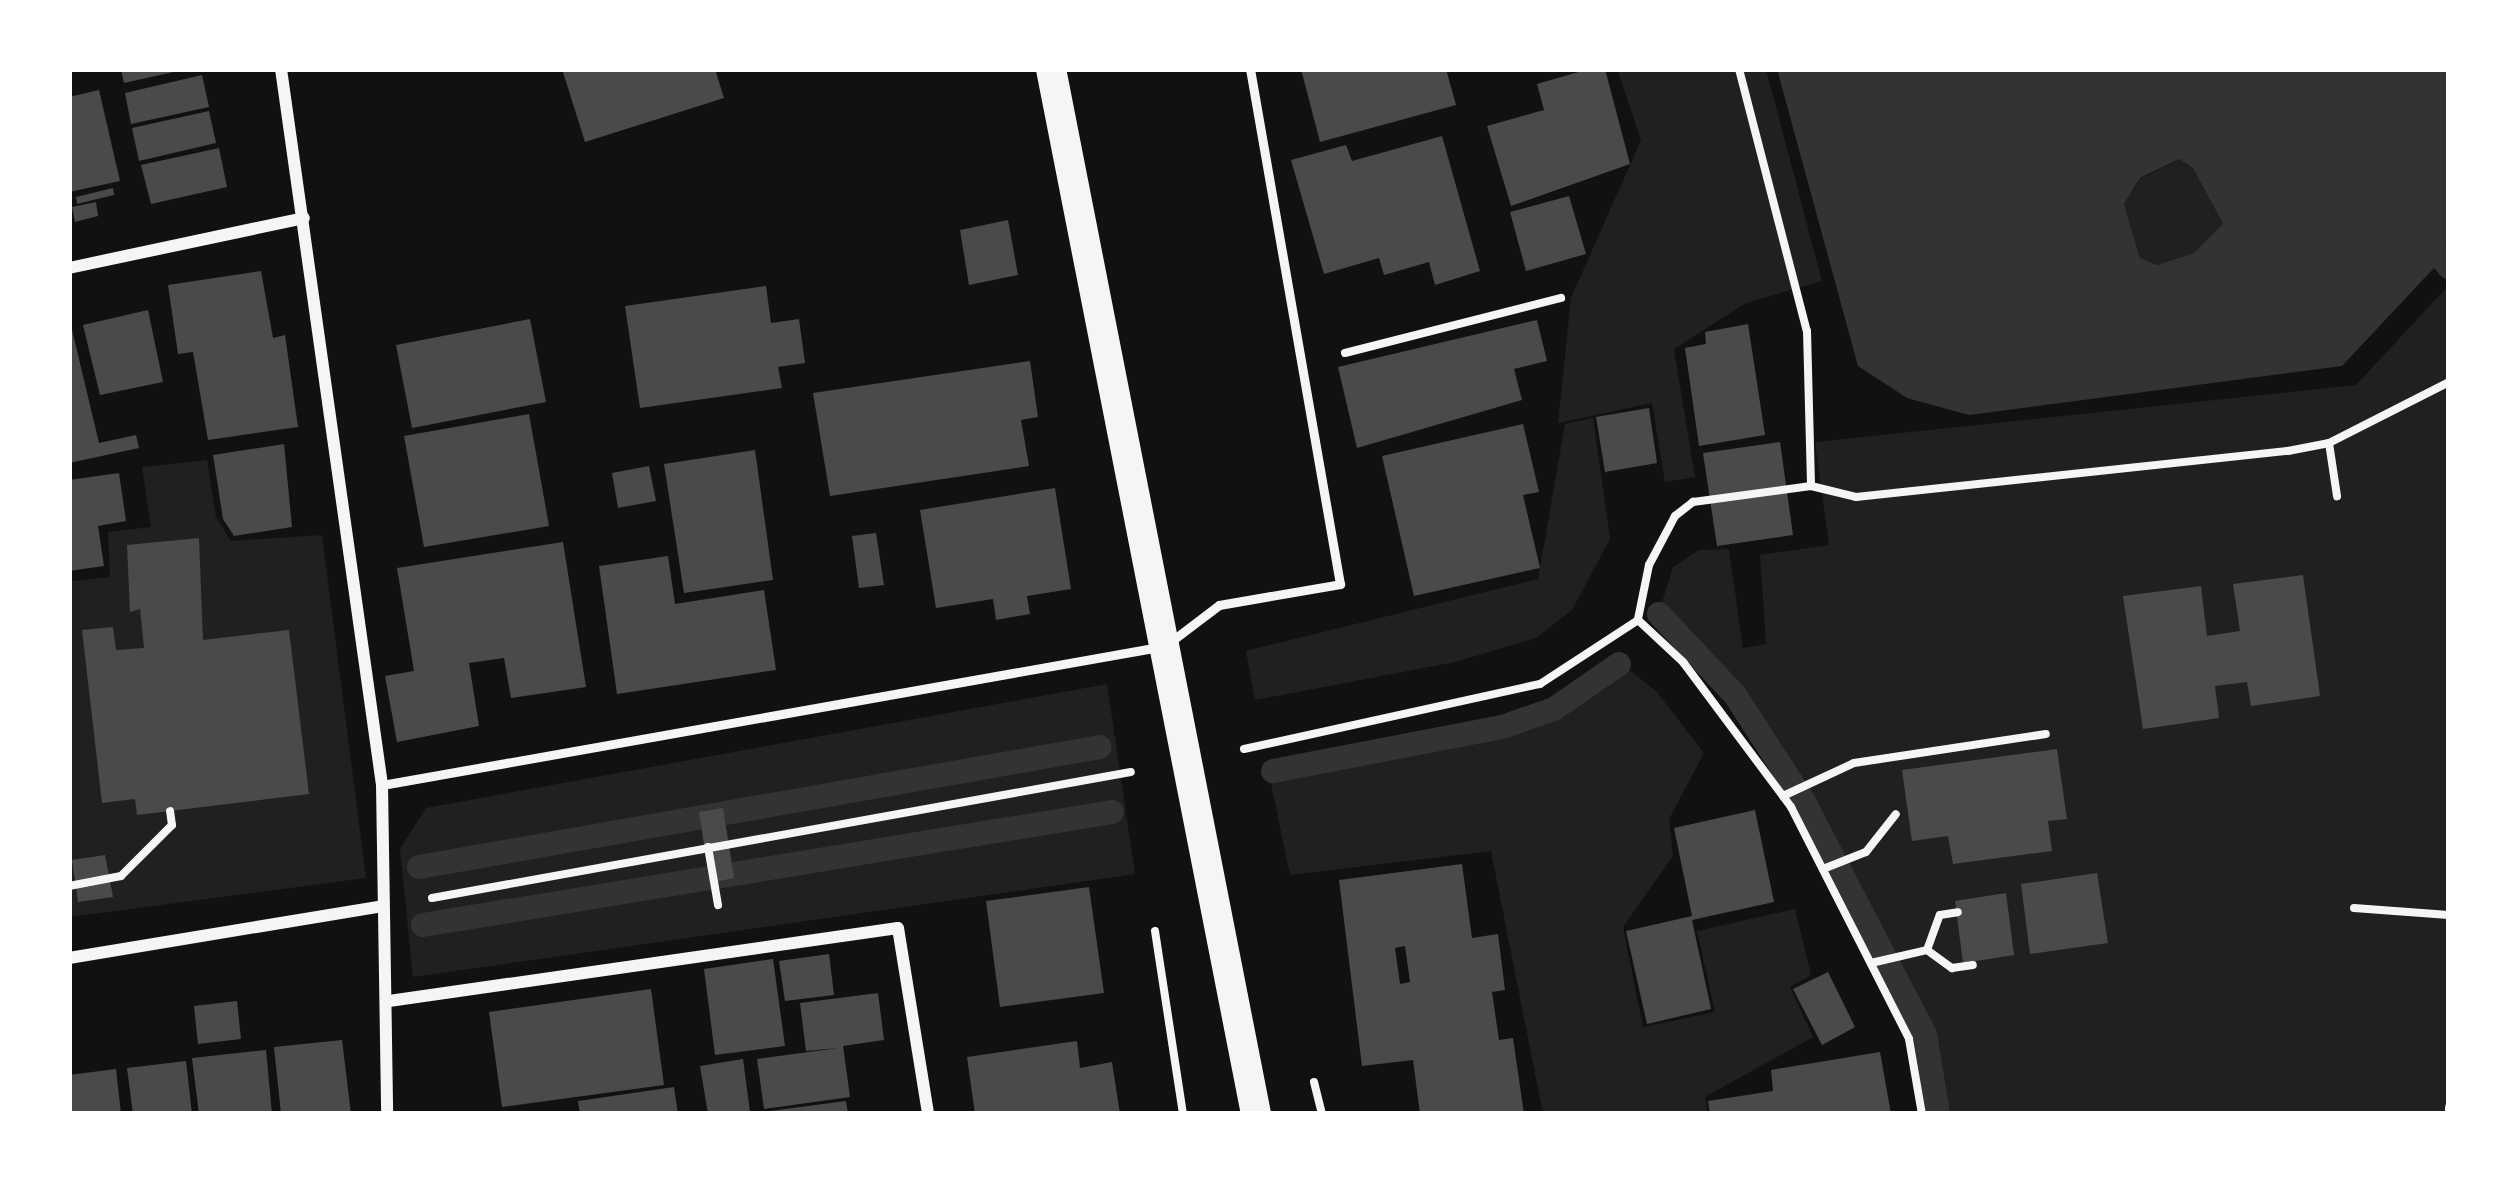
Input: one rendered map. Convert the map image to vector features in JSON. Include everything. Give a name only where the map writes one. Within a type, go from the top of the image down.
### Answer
[{"type":"main road","points":[[1051,69],[1256,1114]]},
{"type":"street","points":[[281,69],[382,785],[389,1001],[387,1114]]},
{"type":"street","points":[[69,268],[304,218]]},
{"type":"street","points":[[69,958],[383,906]]},
{"type":"street","points":[[389,1001],[898,928],[928,1114]]},
{"type":"lane","points":[[382,785],[1165,646],[1219,604],[1340,584],[1250,69]]},
{"type":"path","points":[[1739,69],[1807,331],[1810,486]]},
{"type":"path","points":[[1303,363],[1561,298]]},
{"type":"path","points":[[1242,749],[1540,684],[1638,620],[1649,565],[1675,516],[1693,502],[1810,486],[1856,497],[2329,443],[2449,382]]},
{"type":"path","points":[[2329,443],[2337,496]]},
{"type":"path","points":[[1638,620],[1683,662],[1783,796],[1910,1039],[1922,1114]]},
{"type":"path","points":[[1783,796],[1854,763],[2046,734]]},
{"type":"path","points":[[383,906],[1131,772]]},
{"type":"path","points":[[69,886],[122,876],[172,825],[170,811]]},
{"type":"path","points":[[1823,869],[1866,852],[1896,814]]},
{"type":"path","points":[[708,847],[725,950]]},
{"type":"path","points":[[2354,908],[2449,916]]},
{"type":"path","points":[[1927,950],[1940,915],[1958,912]]},
{"type":"path","points":[[1871,963],[1927,950],[1952,968],[1973,965]]},
{"type":"shaded area","points":[[1617,69],[1766,69],[1822,281],[1746,303],[1674,349],[1695,477],[1665,482],[1652,403],[1558,423],[1571,298],[1641,140]]},
{"type":"shaded area","points":[[1777,69],[2449,69],[2449,252],[2342,366],[1969,415],[1907,398],[1858,366]],"holes":[[[2179,159],[2193,168],[2223,224],[2194,253],[2157,265],[2140,258],[2124,204],[2140,178]]]},
{"type":"shaded area","points":[[2179,159],[2193,168],[2223,224],[2194,253],[2157,265],[2140,258],[2124,204],[2140,179]]},
{"type":"shaded area","points":[[2449,285],[2449,1114],[1946,1114],[1934,1031],[1808,798],[1717,660],[1660,609],[1673,567],[1699,550],[1729,549],[1743,648],[1766,644],[1760,555],[1829,545],[1815,442],[2356,385]]},
{"type":"shaded area","points":[[1593,418],[1610,539],[1572,610],[1536,638],[1455,662],[1255,700],[1246,651],[1538,579],[1565,424]]},
{"type":"shaded area","points":[[207,460],[216,517],[231,541],[322,535],[366,878],[69,917],[72,581],[110,577],[108,532],[151,527],[142,467]]},
{"type":"shaded area","points":[[1629,670],[1656,691],[1704,753],[1669,819],[1673,856],[1623,927],[1643,1027],[1715,1012],[1697,931],[1795,909],[1811,975],[1790,987],[1813,1037],[1705,1097],[1708,1114],[1543,1114],[1491,851],[1290,875],[1270,779],[1505,734],[1558,715]]},
{"type":"shaded area","points":[[1107,684],[1135,874],[413,977],[400,849],[426,808]]},
{"type":"building","points":[[121,69],[178,69],[178,71],[124,83]]},
{"type":"building","points":[[562,69],[715,69],[724,98],[585,142]]},
{"type":"building","points":[[1301,69],[1446,69],[1456,105],[1320,142]]},
{"type":"building","points":[[1605,69],[1630,164],[1511,206],[1487,126],[1544,110],[1537,84]]},
{"type":"building","points":[[202,75],[209,107],[131,124],[125,93]]},
{"type":"building","points":[[99,90],[120,181],[69,192],[69,97]]},
{"type":"building","points":[[209,111],[216,143],[139,161],[132,128]]},
{"type":"building","points":[[1442,136],[1480,271],[1435,285],[1429,262],[1384,275],[1379,258],[1324,274],[1291,160],[1346,145],[1352,161]]},
{"type":"building","points":[[219,148],[227,187],[151,204],[141,165]]},
{"type":"building","points":[[113,188],[114,195],[77,204],[76,197]]},
{"type":"building","points":[[1569,196],[1586,254],[1526,271],[1510,212]]},
{"type":"building","points":[[96,202],[98,216],[75,222],[72,207]]},
{"type":"building","points":[[1008,220],[1018,275],[969,285],[960,230]]},
{"type":"building","points":[[261,271],[273,338],[285,335],[298,427],[208,440],[193,352],[178,354],[168,285]]},
{"type":"building","points":[[766,286],[771,323],[799,319],[805,363],[778,367],[782,388],[640,408],[625,306]]},
{"type":"building","points":[[148,310],[163,382],[100,395],[83,325]]},
{"type":"building","points":[[69,317],[99,443],[136,435],[139,448],[69,463]]},
{"type":"building","points":[[530,319],[546,402],[412,428],[396,345]]},
{"type":"building","points":[[1537,320],[1547,361],[1514,369],[1522,400],[1357,448],[1338,367]]},
{"type":"building","points":[[1748,324],[1765,435],[1699,446],[1685,348],[1706,344],[1705,332]]},
{"type":"building","points":[[1030,361],[1038,417],[1021,420],[1029,466],[830,496],[813,393]]},
{"type":"building","points":[[1649,408],[1657,463],[1605,472],[1596,417]]},
{"type":"building","points":[[529,414],[549,526],[424,547],[404,436]]},
{"type":"building","points":[[1523,424],[1539,492],[1523,495],[1540,568],[1414,596],[1382,456]]},
{"type":"building","points":[[1780,442],[1793,535],[1717,546],[1703,453]]},
{"type":"building","points":[[284,444],[292,527],[234,536],[223,519],[213,455]]},
{"type":"building","points":[[755,450],[773,580],[684,593],[664,464]]},
{"type":"building","points":[[649,466],[656,501],[618,508],[612,473]]},
{"type":"building","points":[[119,473],[126,521],[98,526],[104,566],[69,571],[69,480]]},
{"type":"building","points":[[1055,488],[1071,589],[1027,596],[1030,614],[996,620],[993,599],[936,608],[920,510]]},
{"type":"building","points":[[876,533],[884,585],[859,588],[852,536]]},
{"type":"building","points":[[199,538],[203,640],[289,630],[309,794],[137,815],[135,799],[102,803],[82,630],[113,627],[116,650],[144,648],[140,609],[130,612],[127,545]]},
{"type":"building","points":[[563,542],[586,687],[511,698],[504,658],[469,663],[479,726],[397,742],[385,676],[414,671],[397,568]]},
{"type":"building","points":[[668,556],[675,604],[764,590],[776,670],[617,694],[599,566]]},
{"type":"building","points":[[2303,575],[2320,696],[2251,706],[2247,682],[2215,686],[2219,718],[2143,729],[2123,596],[2201,586],[2207,636],[2240,631],[2233,584]]},
{"type":"building","points":[[2057,749],[2067,819],[2048,821],[2052,851],[1953,864],[1948,836],[1912,841],[1902,770]]},
{"type":"building","points":[[723,808],[734,878],[710,883],[699,812]]},
{"type":"building","points":[[1755,810],[1774,902],[1692,920],[1711,1009],[1647,1024],[1626,931],[1692,916],[1674,828]]},
{"type":"building","points":[[105,855],[113,897],[78,902],[72,860]]},
{"type":"building","points":[[1462,864],[1472,938],[1498,934],[1505,990],[1492,992],[1499,1040],[1513,1038],[1524,1114],[1420,1114],[1413,1060],[1362,1066],[1339,880]],"holes":[[[1405,946],[1410,982],[1400,984],[1395,948]]]},
{"type":"building","points":[[2097,873],[2108,943],[2030,954],[2021,884]]},
{"type":"building","points":[[1089,887],[1104,993],[1000,1007],[986,901]]},
{"type":"building","points":[[2006,893],[2014,955],[1963,963],[1955,901]]},
{"type":"building","points":[[829,954],[834,995],[785,1001],[779,961]]},
{"type":"building","points":[[773,959],[785,1046],[715,1055],[704,969]]},
{"type":"building","points":[[1828,972],[1855,1027],[1822,1045],[1793,989]]},
{"type":"building","points":[[651,989],[664,1085],[502,1107],[489,1012]]},
{"type":"building","points":[[878,993],[884,1040],[843,1046],[850,1097],[764,1109],[757,1059],[839,1048],[806,1051],[800,1003]]},
{"type":"building","points":[[237,1001],[241,1039],[198,1044],[194,1006]]},
{"type":"building","points":[[342,1040],[351,1114],[281,1114],[274,1047]]},
{"type":"building","points":[[1077,1041],[1080,1068],[1112,1062],[1120,1114],[975,1114],[967,1057]]},
{"type":"building","points":[[266,1050],[272,1114],[199,1114],[192,1058]]},
{"type":"building","points":[[1880,1052],[1891,1114],[1710,1114],[1708,1101],[1773,1091],[1771,1070]]},
{"type":"building","points":[[743,1059],[750,1112],[708,1114],[700,1066]]},
{"type":"building","points":[[186,1061],[192,1114],[133,1114],[127,1068]]},
{"type":"building","points":[[116,1069],[121,1114],[69,1114],[69,1075]]},
{"type":"building","points":[[674,1087],[678,1114],[580,1114],[578,1101]]},
{"type":"building","points":[[846,1101],[848,1114],[770,1114],[770,1111]]},
{"type":"waterway","points":[[2442,259],[2449,267]]},
{"type":"waterway","points":[[1659,614],[1735,695],[1803,800],[1925,1034],[1938,1114]]},
{"type":"waterway","points":[[1273,771],[1502,727],[1554,709],[1619,664]]},
{"type":"waterway","points":[[419,867],[1100,747]]},
{"type":"waterway","points":[[423,925],[1112,812]]}]
